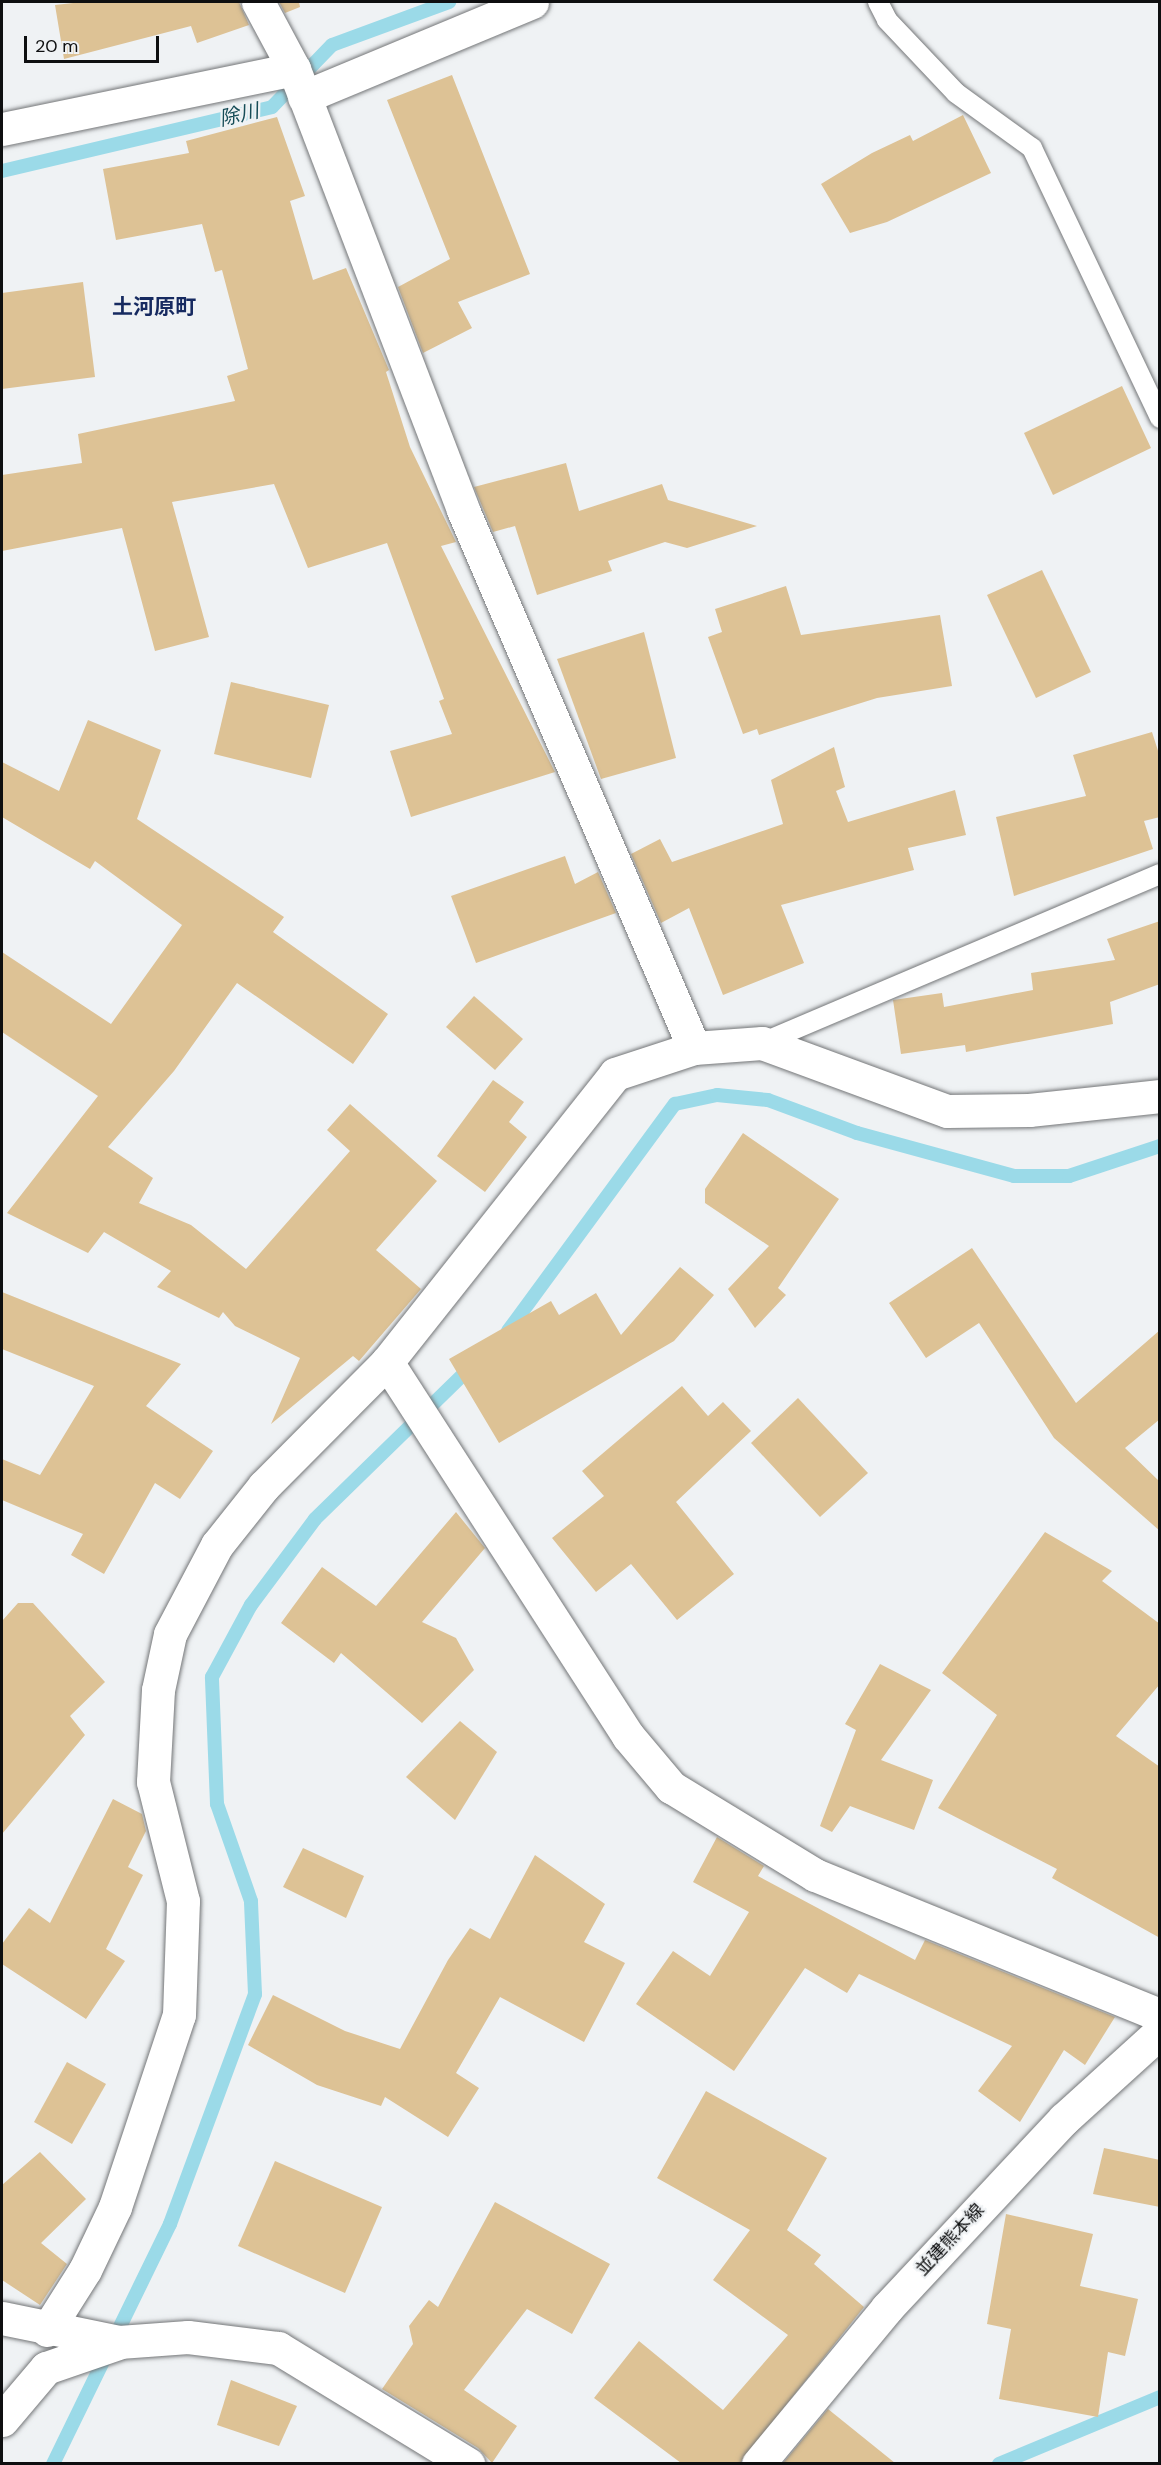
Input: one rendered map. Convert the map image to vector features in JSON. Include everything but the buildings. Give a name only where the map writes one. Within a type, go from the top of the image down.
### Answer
[{"type":"street","points":[[258,2],[299,83],[463,510],[694,1048]]},
{"type":"street","points":[[2,129],[299,83],[532,2]]},
{"type":"street","points":[[47,2330],[85,2271],[115,2206],[179,2015],[183,1901],[153,1782],[158,1690],[170,1634],[217,1545],[250,1503],[387,1362],[615,1074],[694,1048],[762,1043],[947,1111],[1029,1110],[1160,1096]]},
{"type":"street","points":[[387,1362],[628,1736],[671,1787],[815,1875],[1160,2015]]},
{"type":"street","name":"並建熊本線","points":[[758,2463],[887,2308],[1064,2119],[1160,2032]]},
{"type":"street","points":[[2,2318],[47,2330],[120,2342],[188,2337],[278,2348],[468,2463]]},
{"type":"street","points":[[2,2420],[46,2368],[120,2342]]},
{"type":"lane","points":[[878,2],[888,20],[956,93],[1032,148],[1160,418]]},
{"type":"lane","points":[[762,1043],[1160,874]]},
{"type":"waterway","name":"除川","points":[[2,171],[272,107],[332,45],[449,2]]},
{"type":"waterway","points":[[508,1331],[675,1104],[717,1095],[768,1100],[857,1133],[1014,1176],[1069,1176],[1160,1146]]},
{"type":"waterway","points":[[53,2464],[170,2224],[255,1994],[251,1901],[217,1804],[212,1677],[251,1605],[315,1519],[473,1365]]},
{"type":"waterway","points":[[999,2464],[1160,2397]]},
{"type":"district","name":"土河原町","points":[[154,307]]}]
